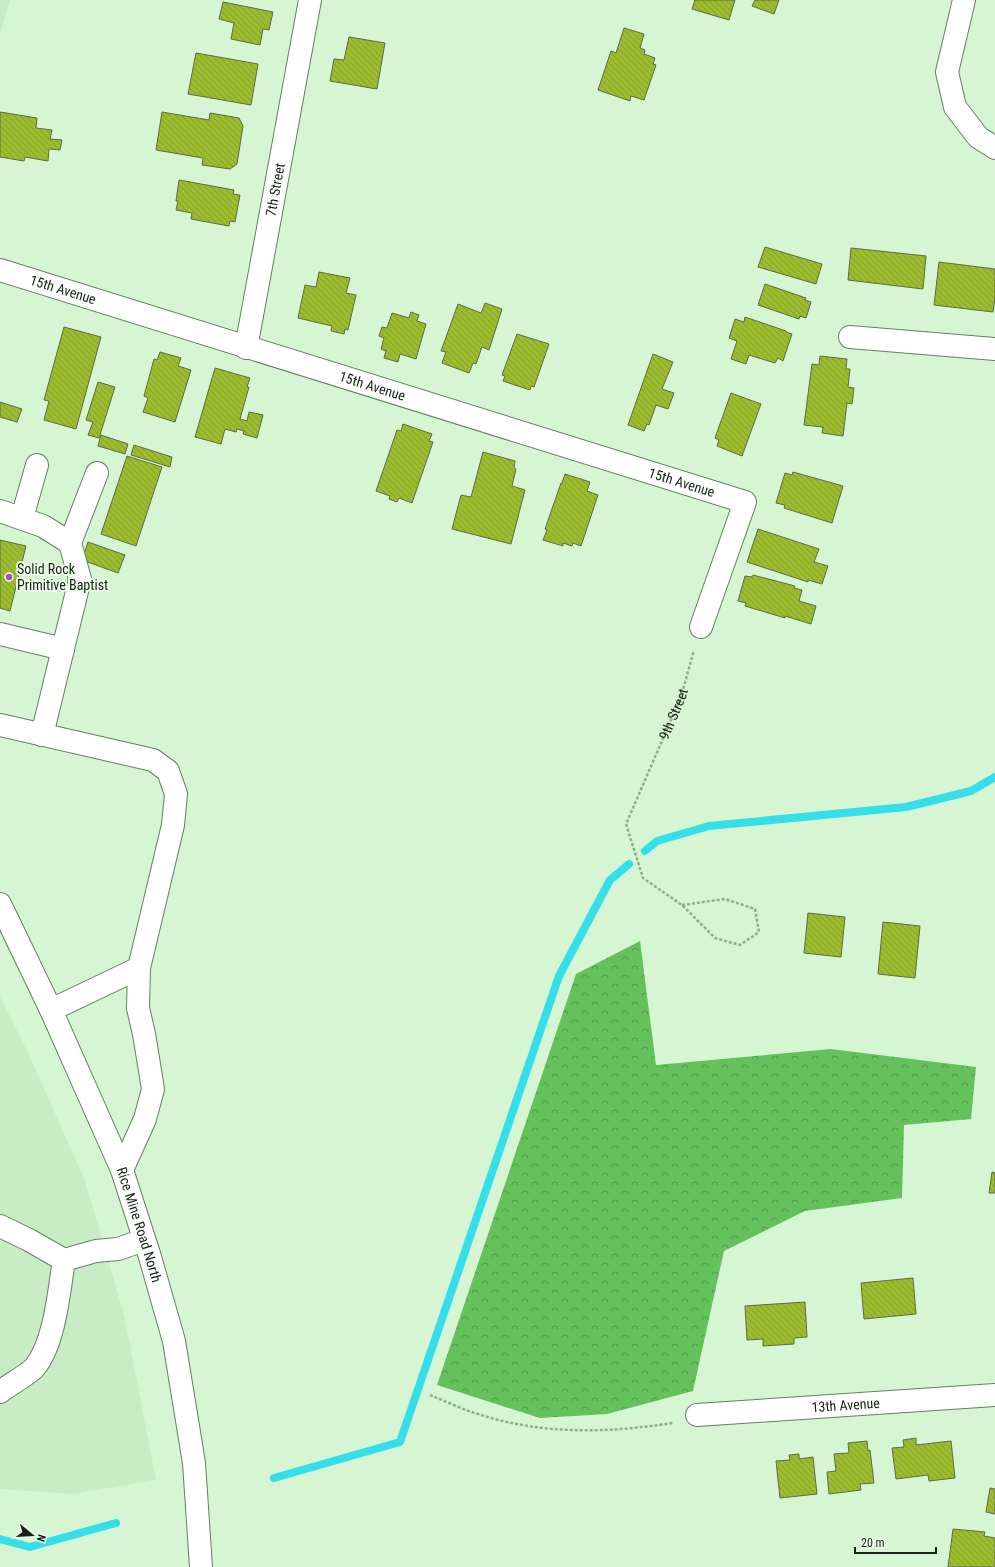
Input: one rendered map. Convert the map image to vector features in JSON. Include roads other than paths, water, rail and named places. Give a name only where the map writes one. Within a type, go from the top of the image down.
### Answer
[{"type":"street","name":"7th Street","points":[[246,348],[310,0]]},
{"type":"street","points":[[964,0],[947,72],[955,107],[978,137],[995,148]]},
{"type":"street","name":"15th Avenue","points":[[0,270],[246,348],[745,502],[701,627]]},
{"type":"street","points":[[850,337],[995,349]]},
{"type":"street","points":[[22,518],[37,465]]},
{"type":"street","points":[[42,735],[80,579],[70,543],[97,473]]},
{"type":"street","points":[[0,511],[43,526],[70,543]]},
{"type":"street","points":[[0,634],[63,649]]},
{"type":"street","points":[[0,725],[154,760],[168,771],[176,794],[173,825],[138,968],[138,1008],[154,1089],[145,1119],[122,1170]]},
{"type":"street","name":"Rice Mine Road North","points":[[0,904],[51,1010],[122,1170],[144,1240],[174,1341],[194,1463],[201,1567]]},
{"type":"street","points":[[51,1010],[138,968]]},
{"type":"street","points":[[0,1226],[29,1240],[64,1260],[96,1251],[118,1249],[144,1240]]},
{"type":"street","points":[[0,1392],[35,1368],[45,1352],[56,1314],[64,1260]]},
{"type":"street","name":"13th Avenue","points":[[697,1415],[995,1395]]},
{"type":"waterway","points":[[645,851],[657,841],[709,826],[906,807],[971,791],[995,777]]},
{"type":"waterway","points":[[274,1478],[400,1442],[559,976],[610,880],[629,864]]},
{"type":"waterway","points":[[0,1539],[30,1547],[116,1523]]},
{"type":"place","name":"Solid Rock Primitive Baptist","points":[[9,577]]}]
